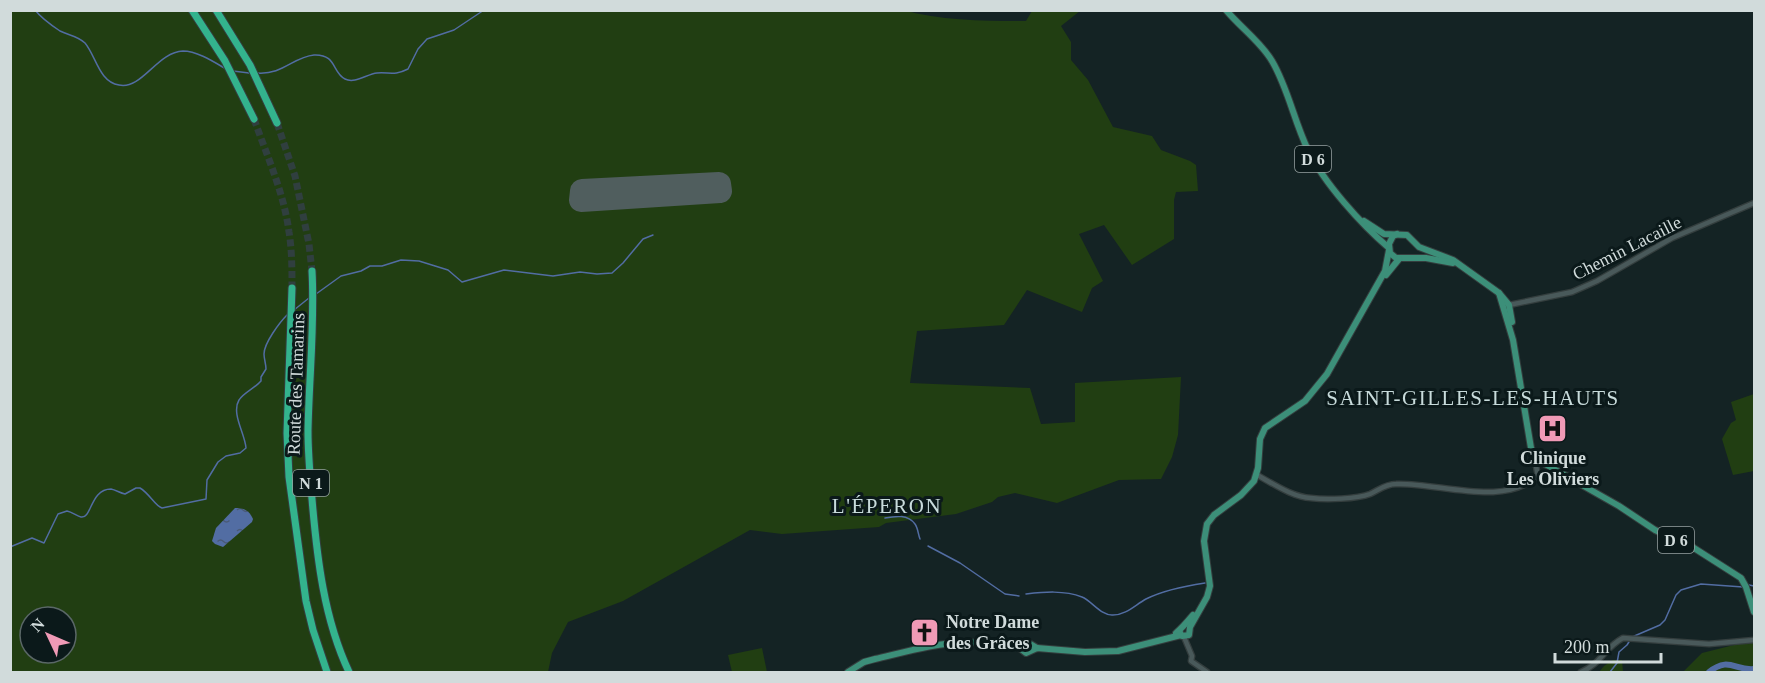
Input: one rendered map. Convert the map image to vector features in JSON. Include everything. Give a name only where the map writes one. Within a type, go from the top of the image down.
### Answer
[{"type":"highway","points":[[192,10],[219,50],[254,119]]},
{"type":"highway","points":[[216,10],[246,58],[277,123]]},
{"type":"highway","name":"Route des Tamarins","points":[[312,271],[314,324],[308,431],[315,534],[329,615],[349,672]]},
{"type":"highway","name":"Route des Tamarins","points":[[292,288],[287,433],[289,477],[306,601],[327,672]]},
{"type":"main road","name":"D 6","points":[[1226,10],[1272,61],[1309,152],[1327,179],[1369,231],[1389,249]]},
{"type":"main road","name":"D 6","points":[[1356,215],[1381,232],[1397,234]]},
{"type":"main road","points":[[849,672],[864,662],[950,644],[969,642],[1020,646],[1027,642],[1033,648],[1109,652],[1147,645],[1185,632],[1209,589],[1210,581],[1204,541],[1207,524],[1219,510],[1245,492],[1257,475],[1263,430],[1310,397],[1327,374],[1385,271],[1390,240],[1397,234],[1407,235],[1423,249],[1459,264],[1509,304],[1528,436],[1533,453],[1539,461]]},
{"type":"main road","points":[[1408,257],[1413,251],[1414,243]]},
{"type":"main road","points":[[1389,249],[1393,256],[1399,259]]},
{"type":"main road","points":[[1342,347],[1357,326],[1389,269],[1399,259],[1433,258],[1459,264]]},
{"type":"main road","points":[[1500,296],[1513,340]]},
{"type":"main road","points":[[1357,326],[1362,312]]},
{"type":"main road","name":"D 6","points":[[1539,461],[1619,506],[1655,530],[1694,548],[1741,578],[1755,612]]},
{"type":"street","name":"Chemin Lacaille","points":[[1509,304],[1572,292],[1597,281],[1672,238],[1755,203]]},
{"type":"street","points":[[1257,475],[1299,496],[1313,499],[1362,496],[1390,484],[1428,484],[1471,492],[1498,491],[1529,484],[1538,476],[1536,466],[1539,461]]},
{"type":"street","points":[[1185,632],[1189,653],[1197,657],[1196,662],[1207,672]]},
{"type":"street","points":[[1581,672],[1596,665],[1617,641],[1633,638],[1709,644],[1755,640]]},
{"type":"green space","points":[[903,10],[949,18],[1026,21],[1032,11],[1080,11],[1061,26],[1071,42],[1071,60],[1088,80],[1113,127],[1152,136],[1161,150],[1196,165],[1198,191],[1176,192],[1174,239],[1132,265],[1104,225],[1079,234],[1103,281],[1092,288],[1082,312],[1027,290],[1004,325],[917,331],[910,383],[1030,388],[1041,424],[1075,422],[1075,383],[1181,377],[1178,435],[1172,457],[1161,479],[1119,480],[1057,503],[1015,493],[998,497],[992,502],[956,514],[886,523],[879,527],[782,534],[750,530],[623,601],[568,622],[552,653],[548,672],[11,672],[10,11]]},
{"type":"green space","points":[[1754,394],[1754,471],[1733,475],[1722,439],[1731,423],[1736,420],[1731,402]]},
{"type":"green space","points":[[1754,640],[1754,672],[1683,672],[1702,653]]},
{"type":"green space","points":[[762,648],[767,672],[732,672],[728,655]]},
{"type":"green space","points":[[1613,660],[1622,660],[1623,672],[1599,672],[1604,666]]},
{"type":"water","points":[[235,508],[248,512],[253,519],[252,522],[223,547],[215,544],[212,541],[216,528]]},
{"type":"waterway","points":[[35,10],[60,31],[85,43],[102,74],[112,83],[127,85],[135,82],[165,57],[183,51],[200,55],[226,69]]},
{"type":"waterway","points":[[257,73],[281,69],[307,56],[314,55],[327,57],[338,73],[349,80],[357,80],[377,73],[399,72],[408,69],[418,49],[427,39],[454,30],[484,10]]},
{"type":"waterway","points":[[233,71],[249,73]]},
{"type":"waterway","points":[[316,294],[341,276],[370,266],[382,266],[401,260],[419,261],[448,270],[462,282],[504,270],[553,276],[580,272],[612,273],[643,239],[653,235]]},
{"type":"waterway","points":[[294,310],[309,298]]},
{"type":"waterway","points":[[10,547],[32,538],[44,543],[58,514],[67,511],[81,517],[85,516],[95,498],[104,490],[111,489],[125,494],[140,488],[162,508],[206,499],[207,480],[218,462],[246,448],[237,417],[237,405],[241,397],[261,381],[266,369],[265,349],[287,315]]},
{"type":"waterway","points":[[885,518],[897,516],[909,519],[916,526],[920,539]]},
{"type":"waterway","points":[[928,546],[960,563],[1005,594],[1019,596]]},
{"type":"waterway","points":[[1026,594],[1068,593],[1086,599],[1104,613],[1118,615],[1160,593],[1205,583]]},
{"type":"waterway","points":[[1610,672],[1617,663],[1619,652],[1632,637],[1660,625],[1665,620],[1676,595],[1681,590],[1701,584],[1743,587]]},
{"type":"waterway","points":[[1749,585],[1754,586]]},
{"type":"waterway","points":[[1709,672],[1722,665],[1754,669]]},
{"type":"runway","points":[[719,184],[720,191],[581,200],[582,191],[719,184]]},
{"type":"tunnel","points":[[254,119],[275,175],[287,217],[291,246],[292,288]]},
{"type":"tunnel","points":[[277,123],[295,176],[309,244],[312,271]]},
{"type":"place","name":"Clinique Les Oliviers","points":[[1553,429]]},
{"type":"place","name":"Notre Dame des Grâces","points":[[925,632]]},
{"type":"district","name":"SAINT-GILLES-LES-HAUTS","points":[[1473,398]]},
{"type":"district","name":"L'ÉPERON","points":[[887,506]]}]
